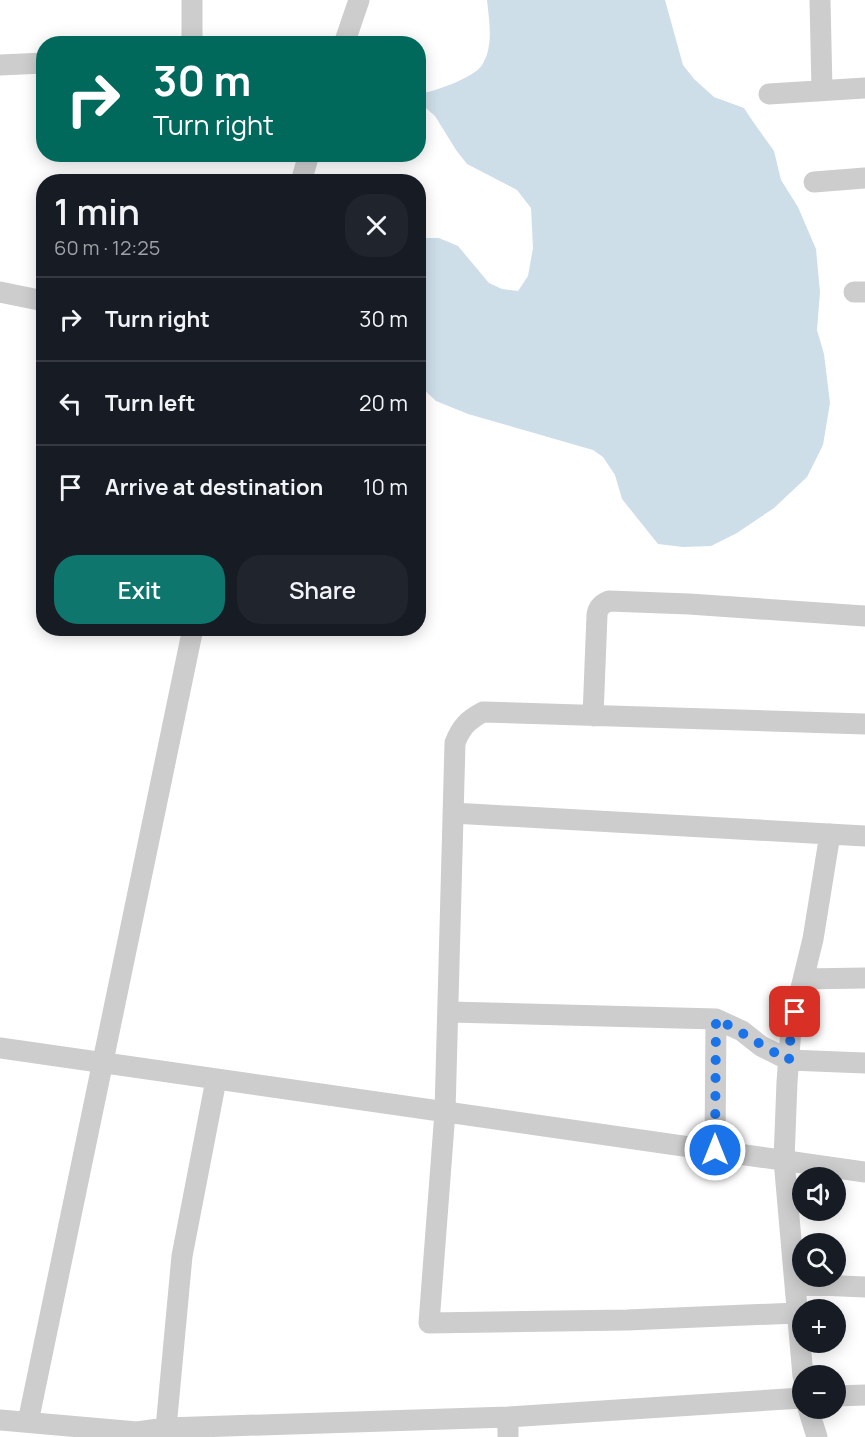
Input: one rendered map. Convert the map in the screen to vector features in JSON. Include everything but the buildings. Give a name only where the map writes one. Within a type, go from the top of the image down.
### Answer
[{"type":"street","points":[[192,0],[192,36]]},
{"type":"street","points":[[347,36],[359,0]]},
{"type":"street","points":[[820,0],[822,90]]},
{"type":"street","points":[[0,65],[36,63]]},
{"type":"street","points":[[769,94],[865,88]]},
{"type":"street","points":[[814,182],[865,178]]},
{"type":"street","points":[[0,292],[36,299]]},
{"type":"street","points":[[593,716],[598,610],[609,601],[865,616]]},
{"type":"street","points":[[28,1422],[191,636]]},
{"type":"street","points":[[792,1313],[627,1320],[429,1323],[445,1112],[455,743],[460,729],[470,719],[483,712],[865,724]]},
{"type":"street","points":[[453,813],[865,836]]},
{"type":"street","points":[[792,1250],[784,1160],[791,1029],[813,939],[830,834]]},
{"type":"street","points":[[803,979],[865,978]]},
{"type":"street","points":[[449,1012],[716,1019],[742,1031],[761,1046],[789,1060],[865,1063]]},
{"type":"street","points":[[715,1150],[716,1019]]},
{"type":"street","points":[[0,1048],[865,1172]]},
{"type":"street","points":[[166,1428],[182,1256],[216,1080]]},
{"type":"street","points":[[846,1286],[865,1287]]},
{"type":"street","points":[[846,1396],[865,1395]]},
{"type":"street","points":[[0,1420],[137,1432],[166,1428],[508,1427],[792,1399]]},
{"type":"street","points":[[811,1419],[817,1437]]},
{"type":"shaded area","points":[[487,0],[665,0],[683,65],[694,79],[714,97],[744,108],[774,151],[781,180],[798,207],[816,249],[820,292],[817,330],[824,354],[830,403],[823,445],[807,477],[774,508],[737,533],[711,546],[683,547],[658,544],[622,499],[615,475],[603,457],[593,450],[468,414],[436,401],[426,392],[426,238],[439,238],[458,246],[489,283],[502,289],[518,291],[528,276],[533,248],[531,208],[517,190],[467,164],[435,116],[426,108],[426,92],[471,75],[482,65],[488,50]]},
{"type":"route","points":[[715,1150],[716,1019],[742,1031],[761,1046],[789,1060],[791,1029],[795,1012]]}]
